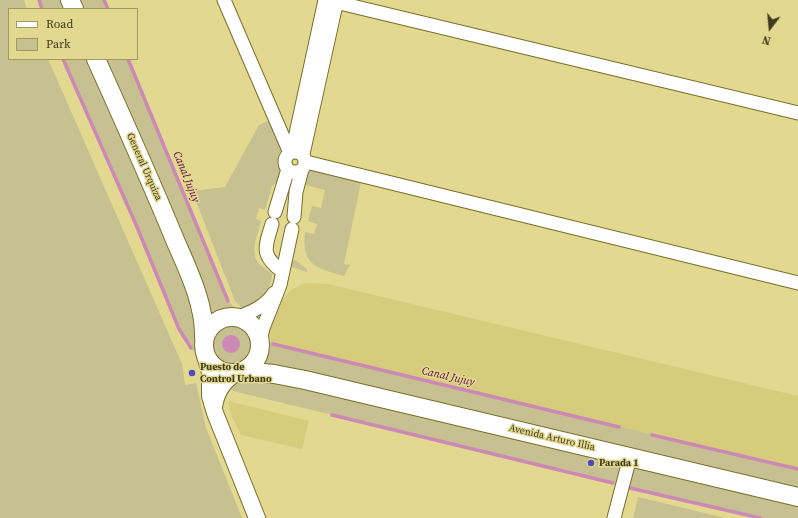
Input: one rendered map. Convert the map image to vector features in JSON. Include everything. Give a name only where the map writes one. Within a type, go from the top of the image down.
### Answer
[{"type":"main road","name":"General Urquiza","points":[[96,60],[166,217],[190,277],[204,320],[205,346]]},
{"type":"main road","name":"General Urquiza","points":[[190,277],[218,310],[234,317]]},
{"type":"main road","points":[[234,317],[246,320],[253,326],[260,343],[259,352],[254,362],[240,372],[226,372],[211,364],[205,346],[207,330],[213,323],[221,319],[234,317]]},
{"type":"main road","name":"Avenida Arturo Illia","points":[[260,343],[267,358],[276,366],[305,380]]},
{"type":"main road","name":"Avenida Arturo Illia","points":[[240,372],[274,374],[305,380],[798,497]]},
{"type":"street","points":[[224,0],[298,158]]},
{"type":"street","points":[[260,343],[263,328],[280,285],[283,272],[293,223],[299,178],[298,158],[331,1],[798,113]]},
{"type":"street","points":[[283,272],[273,265],[267,254],[266,246],[288,169],[285,160],[298,158],[798,283]]},
{"type":"street","points":[[279,197],[295,202]]},
{"type":"street","points":[[234,317],[251,313],[262,306],[280,285]]},
{"type":"street","name":"General Urquiza","points":[[205,346],[210,373],[210,396],[257,518]]},
{"type":"street","points":[[214,409],[217,396],[223,384],[240,372]]},
{"type":"street","points":[[614,518],[630,457]]},
{"type":"shaded area","points":[[304,283],[328,284],[798,396],[798,474],[273,350],[269,332],[274,316],[283,299],[291,290]]},
{"type":"shaded area","points":[[231,335],[237,338],[240,344],[237,350],[231,353],[225,350],[222,344],[225,338]]},
{"type":"shaded area","points":[[228,401],[309,421],[302,449],[241,435],[232,417]]},
{"type":"green space","points":[[0,0],[24,0],[27,8],[8,8],[8,60],[48,60],[182,364],[185,385],[196,383],[206,428],[242,518],[0,518]]},
{"type":"green space","points":[[39,0],[104,0],[108,8],[42,8]]},
{"type":"green space","points":[[63,60],[128,60],[228,301],[273,344],[798,469],[798,518],[760,518],[233,391],[191,348],[179,329],[137,227]]},
{"type":"green space","points":[[270,120],[282,147],[278,165],[282,175],[280,180],[272,186],[265,210],[259,208],[256,219],[261,221],[254,249],[256,259],[259,264],[272,274],[271,281],[267,293],[259,302],[248,307],[241,307],[235,301],[192,191],[225,187],[259,125]]},
{"type":"green space","points":[[313,170],[361,182],[344,264],[350,265],[344,276],[319,268],[308,259],[304,243],[305,232],[314,234],[317,224],[308,221],[312,206],[321,208],[325,190],[305,185],[303,182],[307,173]]},
{"type":"green space","points":[[295,260],[307,269],[307,272],[292,267],[292,261]]},
{"type":"green space","points":[[638,497],[725,518],[633,518]]},
{"type":"waterway","points":[[39,0],[42,8]]},
{"type":"waterway","name":"Canal Jujuy","points":[[104,0],[108,8]]},
{"type":"waterway","points":[[63,60],[137,227],[179,329],[191,348]]},
{"type":"waterway","name":"Canal Jujuy","points":[[128,60],[228,301]]},
{"type":"waterway","name":"Canal Jujuy","points":[[273,344],[619,427]]},
{"type":"waterway","points":[[332,415],[613,483]]},
{"type":"waterway","name":"Canal Jujuy","points":[[652,435],[798,469]]},
{"type":"waterway","points":[[630,488],[760,518]]},
{"type":"place","name":"Puesto de Control Urbano","points":[[192,373]]},
{"type":"place","name":"Parada 1","points":[[591,463]]}]
